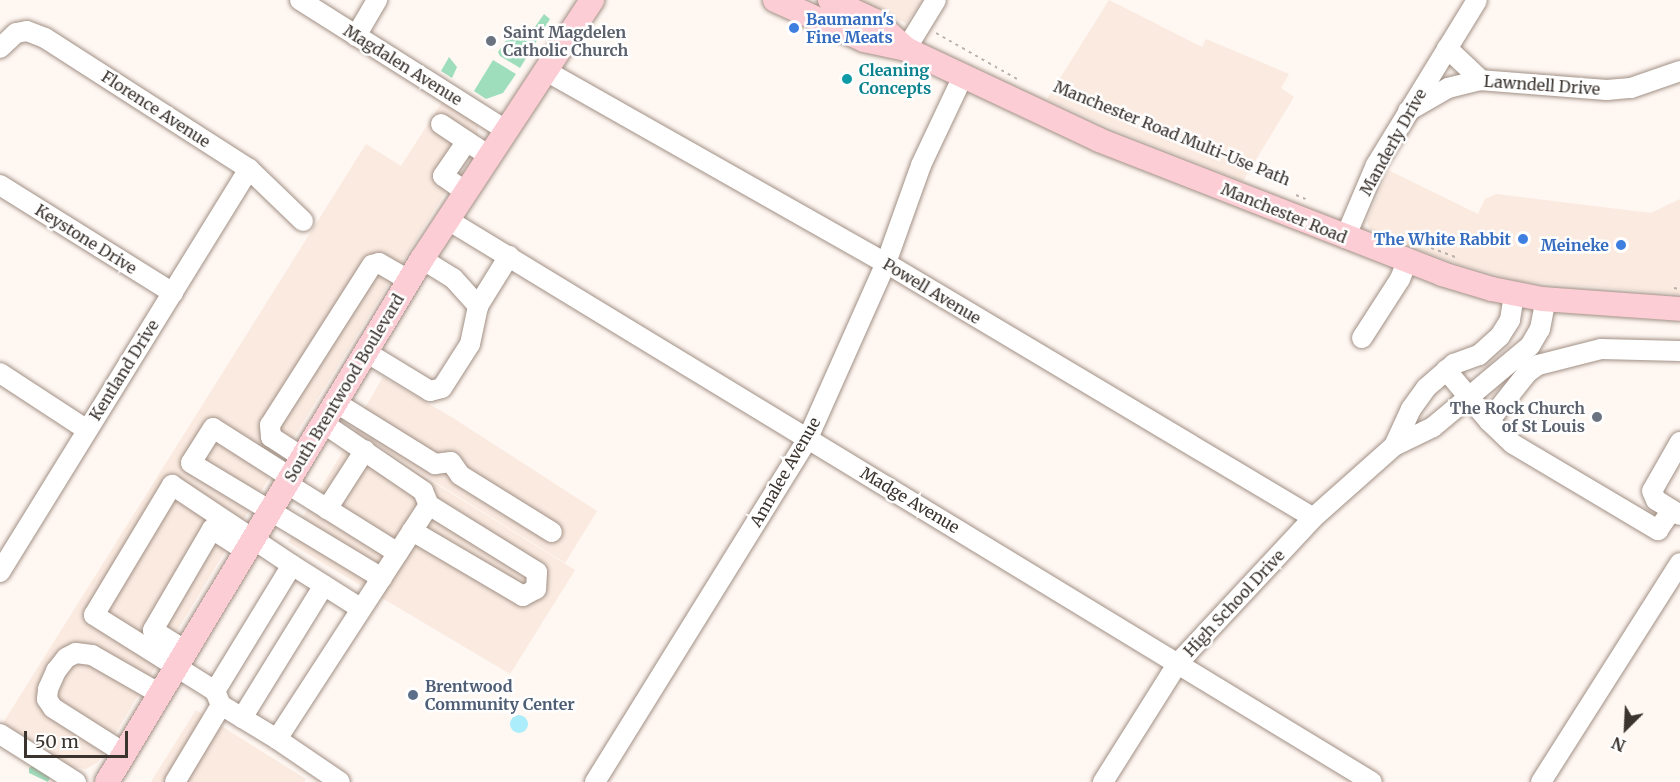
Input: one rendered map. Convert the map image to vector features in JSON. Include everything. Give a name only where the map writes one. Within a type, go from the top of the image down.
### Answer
[{"type":"main road","name":"Manchester Road","points":[[775,0],[864,40],[906,50],[1066,126],[1345,238],[1469,283],[1546,299],[1676,299]]},
{"type":"main road","name":"Manchester Road","points":[[830,0],[875,21],[906,50]]},
{"type":"main road","name":"South Brentwood Boulevard","points":[[107,782],[422,259],[593,2]]},
{"type":"street","name":"Magdalen Avenue","points":[[300,0],[506,130]]},
{"type":"street","points":[[356,36],[377,0]]},
{"type":"street","points":[[906,50],[936,0]]},
{"type":"street","name":"Manderly Drive","points":[[1345,238],[1376,165],[1477,0]]},
{"type":"street","name":"Florence Avenue","points":[[0,48],[16,33],[38,34],[249,169],[303,221]]},
{"type":"street","points":[[1447,48],[1481,80]]},
{"type":"street","name":"Powell Avenue","points":[[546,71],[886,263],[1313,518]]},
{"type":"street","name":"Lawndell Drive","points":[[1408,111],[1448,88],[1481,80],[1607,90],[1631,88],[1680,71]]},
{"type":"street","name":"Annalee Avenue","points":[[595,782],[808,438],[886,263],[921,165],[963,76]]},
{"type":"street","points":[[441,124],[489,156]]},
{"type":"street","points":[[466,192],[443,176],[467,141]]},
{"type":"street","name":"Kentland Drive","points":[[0,572],[249,169]]},
{"type":"street","name":"Keystone Drive","points":[[0,185],[172,293]]},
{"type":"street","name":"Madge Avenue","points":[[448,220],[1372,782]]},
{"type":"street","points":[[366,352],[430,391],[442,388],[470,344],[478,306],[508,256]]},
{"type":"street","points":[[422,259],[453,278],[478,306]]},
{"type":"street","points":[[1362,338],[1400,279],[1407,262]]},
{"type":"street","points":[[398,553],[327,509],[293,472],[269,432],[270,425],[372,265],[379,263],[409,280]]},
{"type":"street","name":"High School Drive","points":[[1394,446],[1411,409],[1426,388],[1446,370],[1479,355],[1500,336],[1510,320],[1514,294]]},
{"type":"street","name":"High School Drive","points":[[1103,782],[1178,663],[1313,518],[1394,446],[1433,427],[1530,346],[1540,328],[1546,299]]},
{"type":"street","points":[[1489,421],[1527,373],[1538,365],[1601,349],[1680,351]]},
{"type":"street","points":[[1446,370],[1489,421],[1513,444],[1658,530],[1676,512],[1656,500],[1652,491],[1680,442]]},
{"type":"street","points":[[0,373],[87,430]]},
{"type":"street","points":[[335,402],[435,464],[451,462],[460,475],[552,532]]},
{"type":"street","points":[[323,423],[423,491],[429,505],[537,572],[536,589],[523,596],[412,531]]},
{"type":"street","points":[[293,472],[213,428],[191,463],[382,578]]},
{"type":"street","points":[[327,509],[365,450]]},
{"type":"street","points":[[181,659],[94,615],[139,538],[172,485],[250,545]]},
{"type":"street","points":[[277,739],[429,505]]},
{"type":"street","points":[[336,781],[277,739],[242,718],[218,698],[153,630],[212,529],[292,565],[360,608]]},
{"type":"street","points":[[1541,782],[1680,563]]},
{"type":"street","points":[[175,782],[218,698],[292,565]]},
{"type":"street","points":[[242,718],[324,585]]},
{"type":"street","points":[[124,753],[53,708],[47,699],[48,689],[56,671],[66,658],[76,653],[92,655],[160,694]]},
{"type":"street","points":[[0,734],[76,782]]},
{"type":"path","points":[[934,32],[1021,81]]},
{"type":"path","name":"Manchester Road Multi-Use Path","points":[[1292,194],[1313,202]]},
{"type":"path","points":[[1401,237],[1463,260]]},
{"type":"path","points":[[1676,299],[1680,289]]},
{"type":"shaded area","points":[[851,0],[923,0],[906,23]]},
{"type":"shaded area","points":[[1109,0],[1202,47],[1206,39],[1289,74],[1281,88],[1294,97],[1243,181],[1120,132],[1047,99]]},
{"type":"shaded area","points":[[444,99],[474,119],[478,125],[478,139],[281,458],[98,762],[86,769],[72,767],[3,723],[366,144],[401,166]]},
{"type":"shaded area","points":[[1388,170],[1478,214],[1485,199],[1496,194],[1651,213],[1680,199],[1680,294],[1519,281],[1458,264],[1383,237],[1370,229],[1367,221]]},
{"type":"shaded area","points":[[383,377],[453,418],[597,511],[565,563],[355,432],[365,408]]},
{"type":"shaded area","points":[[354,433],[575,570],[510,674],[288,542]]},
{"type":"shaded area","points":[[196,710],[306,779],[304,782],[151,782]]},
{"type":"green space","points":[[544,14],[550,19],[520,68],[500,56],[498,52],[510,35],[517,40],[523,30],[530,34]]},
{"type":"green space","points":[[449,57],[457,67],[452,78],[441,71]]},
{"type":"green space","points":[[493,60],[516,74],[503,93],[486,99],[474,91]]},
{"type":"green space","points":[[34,765],[51,775],[48,782],[29,773],[29,768]]},
{"type":"water","points":[[519,715],[525,718],[528,724],[525,730],[519,733],[513,730],[510,724],[513,718]]},
{"type":"place","name":"Baumann's Fine Meats","points":[[794,28]]},
{"type":"place","name":"Saint Magdelen Catholic Church","points":[[491,41]]},
{"type":"place","name":"Cleaning Concepts","points":[[847,79]]},
{"type":"place","name":"The White Rabbit","points":[[1523,239]]},
{"type":"place","name":"Meineke","points":[[1621,245]]},
{"type":"place","name":"The Rock Church of St Louis","points":[[1597,417]]},
{"type":"place","name":"Brentwood Community Center","points":[[413,695]]}]
